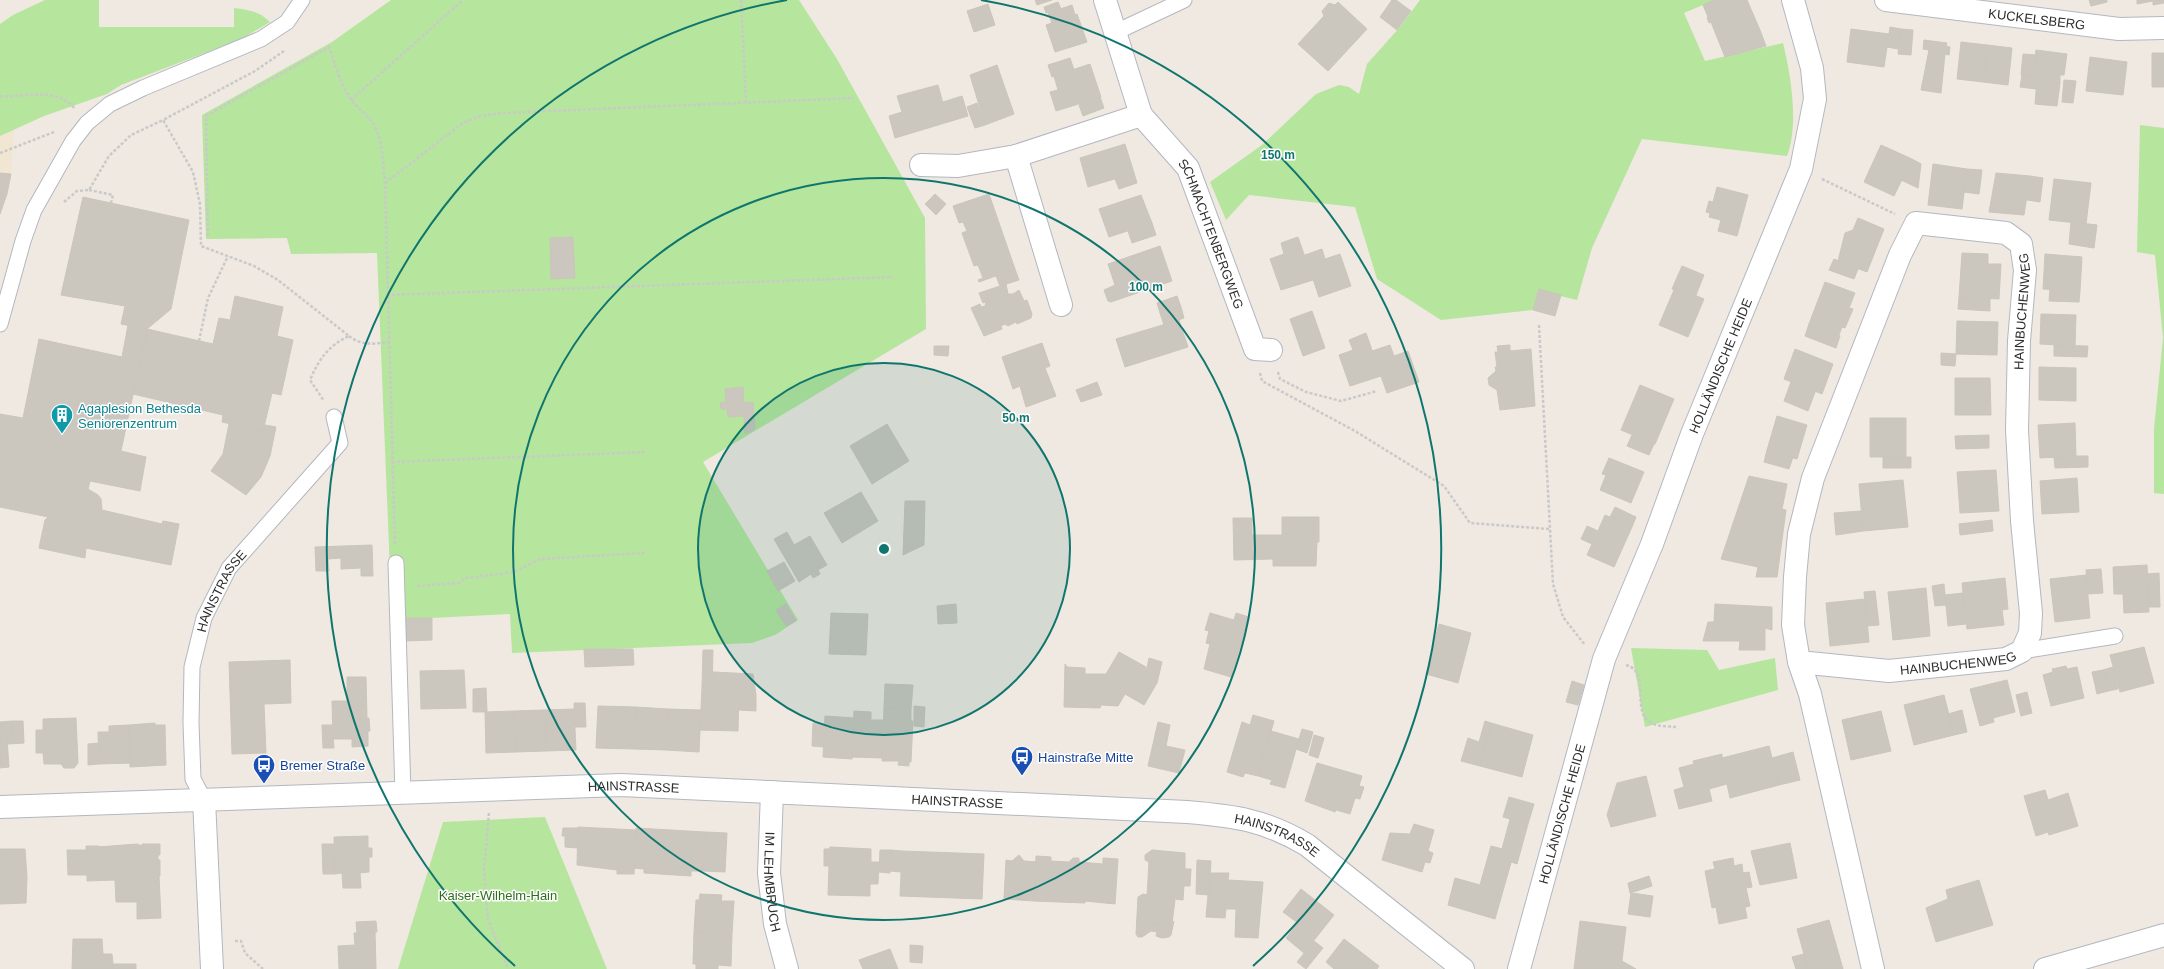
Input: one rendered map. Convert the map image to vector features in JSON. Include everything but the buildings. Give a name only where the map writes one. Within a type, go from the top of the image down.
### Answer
[{"type":"street","name":"SCHMACHTENBERGWEG","points":[[1105,0],[1142,115],[1188,168],[1255,349],[1272,350]]},
{"type":"street","name":"HOLLÄNDISCHE HEIDE","points":[[1519,969],[1604,659],[1652,544],[1692,434],[1801,169],[1816,99],[1812,68],[1793,0]]},
{"type":"street","name":"KUCKELSBERG","points":[[1886,0],[2119,28],[2164,28]]},
{"type":"street","points":[[921,165],[958,166],[1016,156],[1142,115]]},
{"type":"street","points":[[1016,156],[1061,305]]},
{"type":"street","points":[[1873,969],[1810,694],[1799,662],[1793,625],[1795,577],[1799,534],[1813,478],[1900,255],[1916,223]]},
{"type":"street","name":"HAINBUCHENWEG","points":[[1799,662],[1889,671],[2006,659],[2022,651],[2030,633],[2031,613],[2022,521],[2017,430],[2019,341],[2025,270],[2021,244],[2006,233],[1916,223]]},
{"type":"street","name":"HAINSTRASSE","points":[[0,807],[491,789],[621,786],[1187,812],[1248,819],[1284,832],[1307,845],[1463,969]]},
{"type":"street","name":"IM LEHMBRUCH","points":[[772,792],[770,873],[775,924],[786,969]]},
{"type":"street","points":[[204,800],[212,969]]},
{"type":"street","points":[[2046,969],[2164,935]]},
{"type":"lane","points":[[0,324],[23,240],[34,210],[73,141],[87,124],[110,104],[143,88],[261,39],[287,22],[302,0]]},
{"type":"lane","points":[[1116,32],[1184,0]]},
{"type":"lane","name":"HAINSTRASSE","points":[[204,800],[193,779],[191,723],[192,667],[204,618],[229,568],[340,444],[334,417]]},
{"type":"lane","points":[[396,563],[403,793]]},
{"type":"lane","points":[[2022,651],[2115,636]]},
{"type":"path","points":[[351,100],[463,0]]},
{"type":"path","points":[[741,0],[746,102]]},
{"type":"path","points":[[208,236],[206,116],[329,47],[344,88],[351,100],[370,119],[377,131],[385,183],[388,342],[396,563]]},
{"type":"path","points":[[90,190],[110,156],[131,135],[163,120],[255,71],[277,56]]},
{"type":"path","points":[[0,96],[41,94],[60,98],[71,104]]},
{"type":"path","points":[[385,183],[463,123],[480,116],[503,113],[854,98]]},
{"type":"path","points":[[163,120],[193,172],[200,204],[201,246],[254,266],[278,280],[360,344],[367,345],[388,342]]},
{"type":"path","points":[[0,153],[41,136],[87,124]]},
{"type":"path","points":[[1801,169],[1916,223]]},
{"type":"path","points":[[34,210],[56,216],[60,206],[69,196],[77,191],[90,190],[113,195],[111,203]]},
{"type":"path","points":[[199,341],[208,298],[228,256]]},
{"type":"path","points":[[387,295],[893,277]]},
{"type":"path","points":[[1539,325],[1553,584],[1563,617],[1586,647],[1604,659],[1631,666],[1639,675],[1641,704],[1645,717],[1654,724],[1676,727]]},
{"type":"path","points":[[334,417],[310,380],[318,362],[329,348],[349,336]]},
{"type":"path","points":[[1272,350],[1280,379],[1306,392],[1341,401],[1377,391]]},
{"type":"path","points":[[1262,381],[1354,431],[1444,486],[1470,523],[1549,529]]},
{"type":"path","points":[[392,462],[646,452]]},
{"type":"path","points":[[397,588],[459,583],[466,578],[514,572],[540,559],[645,553]]},
{"type":"path","points":[[491,789],[484,869],[488,919],[508,969]]},
{"type":"path","points":[[211,941],[241,941],[245,953],[263,969]]},
{"type":"shaded area","points":[[14,129],[11,174],[0,173],[0,136]]},
{"type":"green space","points":[[45,0],[99,0],[99,27],[234,27],[234,8],[258,13],[270,22],[241,39],[121,85],[107,94],[44,116],[0,136],[0,24],[13,15]]},
{"type":"green space","points":[[391,0],[799,0],[837,59],[925,218],[926,329],[703,462],[798,620],[775,635],[752,643],[512,653],[510,614],[392,620],[377,253],[291,254],[287,238],[206,239],[202,115],[332,42]]},
{"type":"green space","points":[[1420,0],[1715,0],[1684,13],[1705,61],[1783,43],[1789,70],[1793,115],[1791,144],[1787,156],[1642,139],[1592,248],[1577,300],[1540,291],[1533,310],[1441,320],[1377,279],[1355,207],[1249,195],[1226,220],[1210,182],[1262,145],[1316,94],[1339,85],[1349,87],[1359,94],[1367,64],[1400,27]]},
{"type":"green space","points":[[2140,125],[2164,128],[2164,494],[2154,493],[2154,429],[2163,338],[2155,255],[2137,252]]},
{"type":"green space","points":[[1631,648],[1707,650],[1719,670],[1775,658],[1778,690],[1645,727]]},
{"type":"green space","name":"Kaiser-Wilhelm-Hain","points":[[545,817],[607,969],[398,969],[443,822]]},
{"type":"place","name":"Agaplesion Bethesda Seniorenzentrum","points":[[62,434]]},
{"type":"place","name":"Hainstraße Mitte","points":[[1022,776]]},
{"type":"place","name":"Bremer Straße","points":[[264,784]]}]
